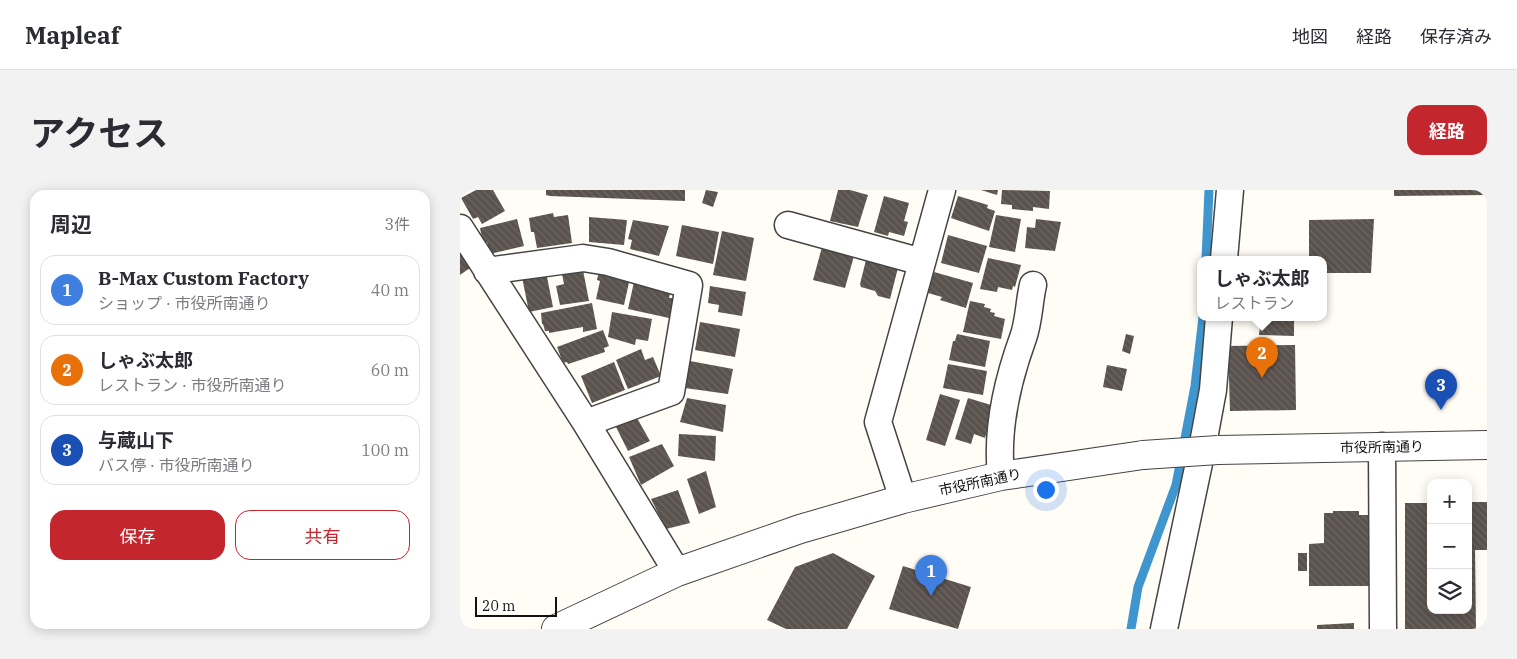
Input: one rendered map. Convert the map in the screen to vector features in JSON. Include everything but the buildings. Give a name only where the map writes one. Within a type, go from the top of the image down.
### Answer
[{"type":"street","points":[[903,499],[878,422],[942,190]]},
{"type":"street","points":[[1224,256],[1230,190]]},
{"type":"street","points":[[788,225],[922,262]]},
{"type":"street","points":[[460,228],[586,423],[676,572]]},
{"type":"street","points":[[487,271],[583,258],[608,262],[689,285],[670,392],[586,423]]},
{"type":"street","points":[[1000,476],[998,447],[1005,403],[1017,349],[1023,338],[1033,285]]},
{"type":"street","points":[[1164,629],[1213,390],[1219,321]]},
{"type":"street","name":"市役所南通り","points":[[556,629],[676,572],[800,529],[903,499],[1000,476],[1143,455],[1218,450],[1487,445]]},
{"type":"street","points":[[1382,446],[1383,629]]},
{"type":"waterway","points":[[1206,256],[1209,190]]},
{"type":"waterway","points":[[1131,629],[1138,587],[1176,485],[1195,386],[1203,321]]},
{"type":"place","name":"しゃぶ太郎","points":[[1262,378]]},
{"type":"place","name":"与蔵山下","points":[[1441,410]]},
{"type":"place","name":"B-Max Custom Factory","points":[[931,596]]}]
